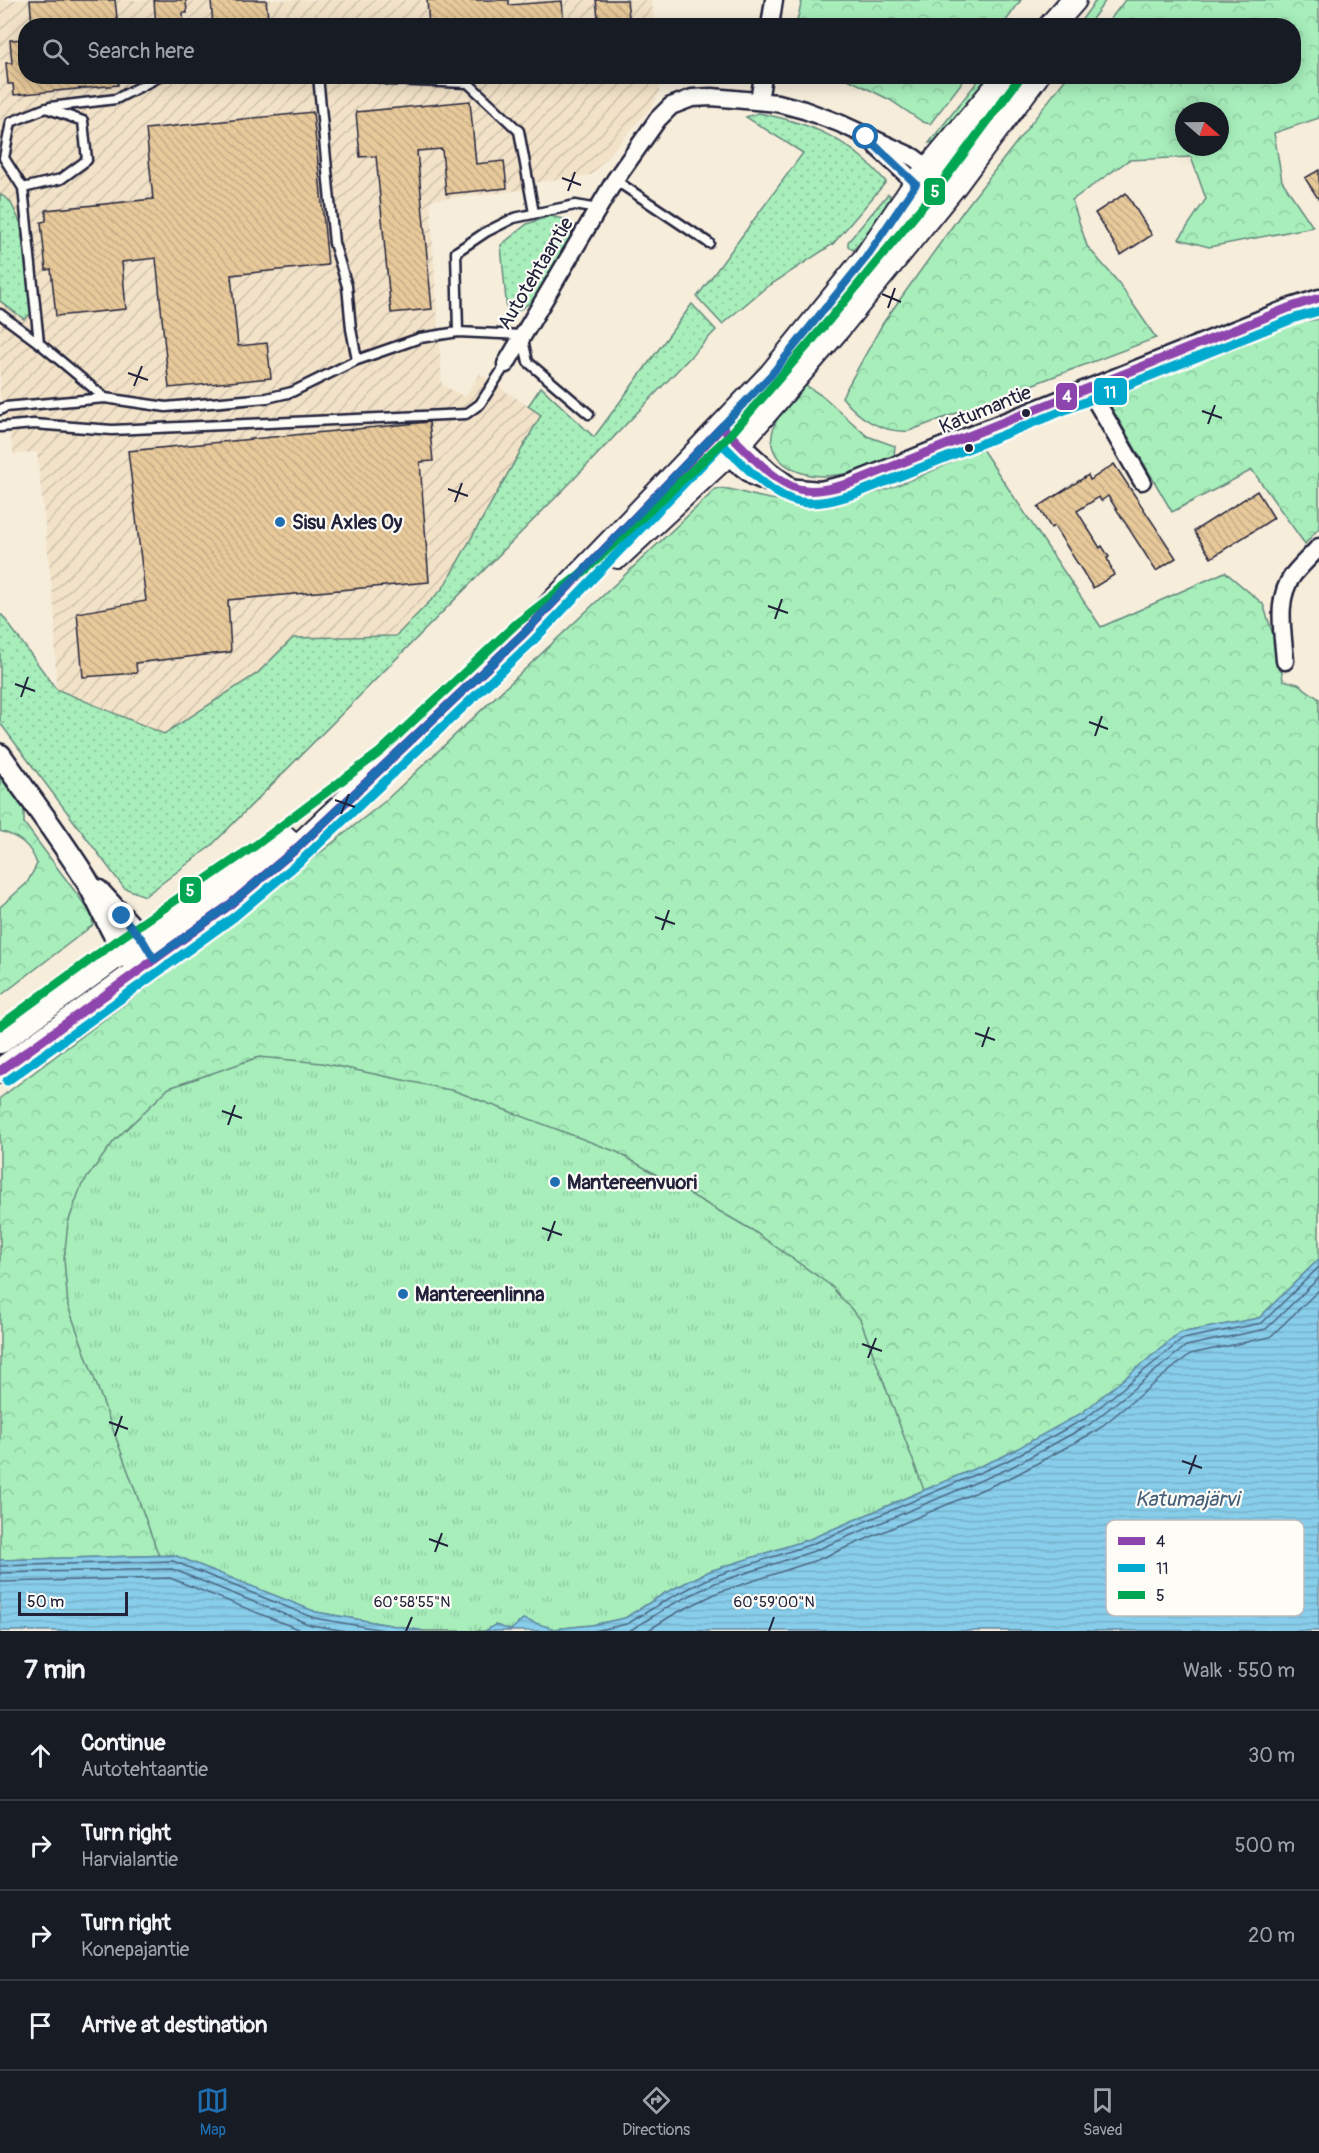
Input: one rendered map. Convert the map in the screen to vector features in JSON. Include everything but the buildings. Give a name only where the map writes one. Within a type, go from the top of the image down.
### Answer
[{"type":"main road","points":[[1058,18],[1074,0]]},
{"type":"main road","points":[[1076,18],[1087,0]]},
{"type":"main road","points":[[723,441],[771,375],[865,259],[922,177],[999,84]]},
{"type":"main road","points":[[0,1041],[140,954],[227,907],[296,849],[524,633],[595,578],[723,441],[839,327],[945,196],[1030,84]]},
{"type":"main road","points":[[0,1071],[140,954]]},
{"type":"street","points":[[771,18],[774,0]]},
{"type":"street","points":[[759,101],[762,84]]},
{"type":"street","name":"Autotehtaantie","points":[[506,364],[615,180],[658,119],[672,106],[692,98],[712,97],[759,101],[804,110],[839,123],[913,157],[922,177],[945,196]]},
{"type":"street","name":"Autotehtaantie","points":[[922,177],[945,196]]},
{"type":"street","name":"Katumantie","points":[[723,441],[754,477],[776,486],[820,490],[851,483],[1319,298]]},
{"type":"street","points":[[1089,389],[1142,481]]},
{"type":"street","points":[[1285,661],[1281,607],[1283,599],[1292,576],[1319,547]]},
{"type":"street","points":[[0,755],[140,954]]},
{"type":"lane","points":[[39,343],[22,188],[1,155],[11,122],[46,108],[116,99],[145,84]]},
{"type":"lane","points":[[319,84],[334,243],[347,286],[357,360]]},
{"type":"lane","points":[[469,84],[519,131],[534,213]]},
{"type":"lane","points":[[22,188],[61,179],[87,160],[83,121],[46,108]]},
{"type":"lane","points":[[615,180],[709,243]]},
{"type":"lane","points":[[458,332],[456,252],[486,232],[514,218],[574,206],[598,209]]},
{"type":"lane","points":[[0,314],[105,398]]},
{"type":"lane","points":[[0,410],[105,398],[166,407],[267,398],[292,392],[357,360],[420,338],[458,332],[522,335],[528,362],[589,414]]},
{"type":"lane","points":[[0,427],[34,424],[112,430],[466,414],[480,404],[506,364]]},
{"type":"shaded area","points":[[0,0],[651,0],[654,18],[18,18],[18,84],[660,84],[653,105],[591,175],[524,184],[523,190],[430,200],[442,385],[465,397],[480,374],[541,415],[443,588],[396,636],[292,638],[258,673],[164,734],[56,689],[55,617],[37,452],[14,454],[0,395]]},
{"type":"green space","points":[[802,0],[1021,0],[1008,18],[798,18]]},
{"type":"green space","points":[[1096,0],[1106,0],[1093,18],[1083,18]]},
{"type":"green space","points":[[1125,0],[1319,0],[1319,118],[1274,133],[1282,181],[1313,227],[1209,247],[1179,239],[1206,199],[1191,157],[1129,160],[1072,200],[1087,246],[1118,282],[1156,338],[909,431],[889,429],[871,423],[848,405],[842,397],[883,323],[964,210],[1062,84],[1301,84],[1301,18],[1111,18]]},
{"type":"green space","points":[[858,84],[961,84],[930,124],[923,122],[890,100]]},
{"type":"green space","points":[[975,84],[983,84],[941,136],[935,142],[929,143]]},
{"type":"green space","points":[[758,113],[795,122],[828,135],[858,154],[886,182],[833,244],[764,289],[722,324],[697,297],[803,153],[746,117]]},
{"type":"green space","points":[[0,194],[10,201],[21,224],[31,314],[24,319],[0,301]]},
{"type":"green space","points":[[888,194],[890,195],[888,203],[881,218],[853,250],[848,246],[848,242]]},
{"type":"green space","points":[[550,216],[568,220],[573,231],[537,298],[513,314],[507,312],[501,245],[527,224]]},
{"type":"green space","points":[[692,304],[716,330],[572,481],[211,846],[145,896],[124,888],[0,723],[0,615],[56,689],[164,734],[258,673],[293,638],[396,636],[443,588],[541,415],[528,406],[541,387],[594,437]]},
{"type":"green space","points":[[1319,319],[1319,528],[1305,544],[1252,470],[1172,512],[1107,400],[1292,324]]},
{"type":"green space","points":[[802,383],[824,397],[867,436],[895,446],[894,456],[859,470],[825,476],[802,473],[779,459],[773,449],[774,427],[786,404]]},
{"type":"green space","points":[[982,449],[1101,627],[1225,572],[1263,604],[1280,656],[1283,680],[1298,684],[1319,699],[1319,1259],[1259,1318],[1180,1333],[1082,1413],[1004,1456],[810,1539],[710,1571],[625,1618],[511,1630],[495,1625],[485,1631],[424,1631],[174,1555],[0,1560],[0,1098],[219,933],[384,802],[716,489],[730,489],[786,501],[828,503],[896,486]]},
{"type":"green space","points":[[0,777],[24,809],[24,823],[91,913],[93,925],[0,996],[0,907],[27,883],[37,864],[31,851],[23,842],[0,831]]},
{"type":"green space","name":"Mantereenlinna","points":[[259,1057],[322,1063],[455,1091],[617,1152],[752,1230],[830,1285],[860,1319],[924,1490],[810,1539],[710,1571],[665,1593],[625,1618],[592,1625],[553,1629],[523,1619],[511,1630],[495,1625],[485,1631],[424,1631],[316,1612],[174,1555],[159,1556],[68,1306],[64,1259],[68,1223],[81,1186],[114,1141],[169,1088]]},
{"type":"water","name":"Katumajärvi","points":[[1319,1259],[1319,1631],[485,1631],[495,1625],[511,1630],[523,1619],[554,1629],[592,1625],[625,1618],[665,1593],[710,1571],[810,1539],[1004,1456],[1082,1413],[1180,1333],[1259,1318]]},
{"type":"water","points":[[174,1555],[316,1612],[424,1631],[0,1631],[0,1560]]},
{"type":"transit line","name":"5","points":[[0,1026],[116,941],[256,845],[380,752],[516,624],[587,569],[730,435],[830,319],[944,180],[1015,84]]},
{"type":"transit line","name":"4","points":[[0,1071],[227,907],[296,849],[524,633],[722,427],[771,474],[783,482],[804,490],[834,488],[1291,307],[1319,298]]},
{"type":"transit line","name":"11","points":[[7,1081],[234,917],[304,858],[532,642],[722,444],[758,479],[779,494],[807,503],[835,500],[1295,318],[1319,311]]},
{"type":"place","name":"Sisu Axles Oy","points":[[280,522]]},
{"type":"place","name":"Mantereenvuori","points":[[555,1182]]},
{"type":"place","name":"Mantereenlinna","points":[[403,1294]]},
{"type":"route","points":[[122,916],[142,939],[154,959],[227,907],[296,849],[524,633],[706,441],[722,427],[771,375],[865,259],[916,184],[866,137]]}]
